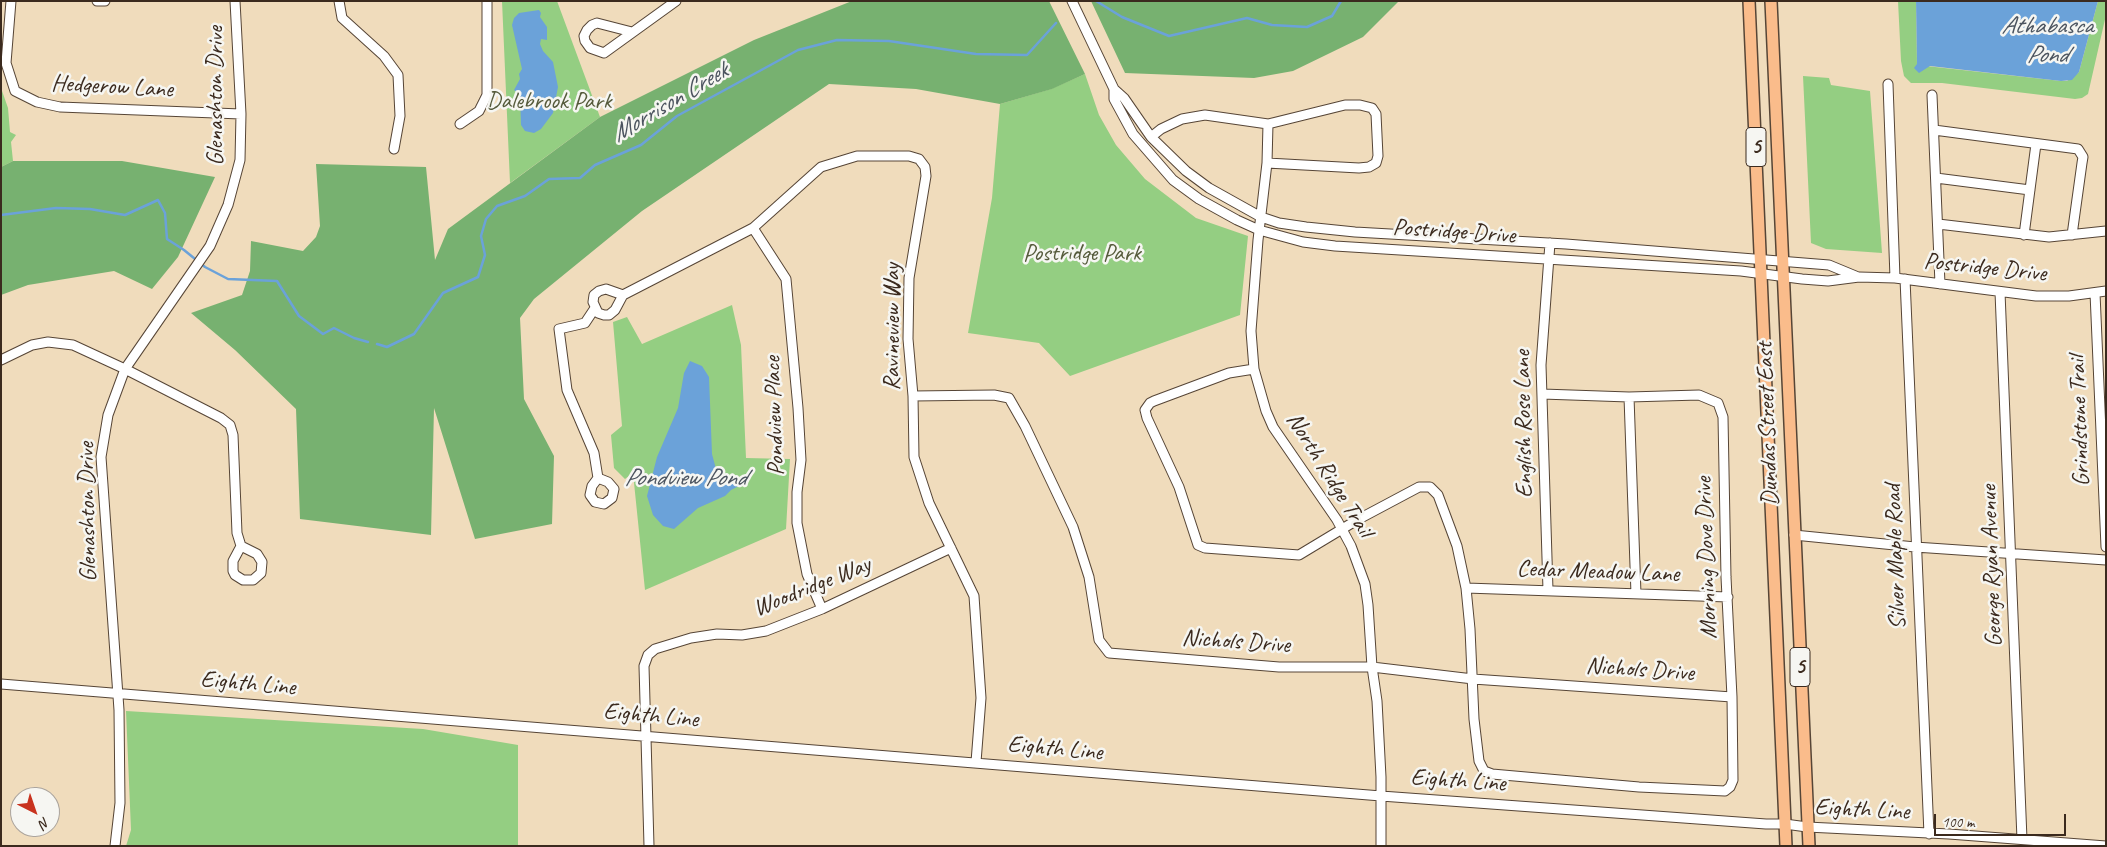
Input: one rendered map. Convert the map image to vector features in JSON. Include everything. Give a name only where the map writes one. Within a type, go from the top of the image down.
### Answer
[{"type":"main road","name":"Dundas Street East","points":[[1750,1],[1786,846]]},
{"type":"main road","name":"Dundas Street East","points":[[1771,1],[1806,827],[1809,846]]},
{"type":"street","name":"Hedgerow Lane","points":[[11,1],[6,63],[15,91],[37,102],[60,107],[241,114]]},
{"type":"street","points":[[97,1],[105,1]]},
{"type":"street","name":"Glenashton Drive","points":[[115,846],[120,803],[118,693],[101,456],[108,416],[125,369],[210,246],[224,219],[240,160],[241,114],[235,1]]},
{"type":"street","points":[[339,1],[342,18],[384,56],[398,75],[400,116],[394,148]]},
{"type":"street","points":[[460,124],[479,111],[487,95],[487,1]]},
{"type":"street","points":[[632,32],[597,23],[587,30],[584,36],[590,48],[604,53],[676,1]]},
{"type":"street","name":"Postridge Drive","points":[[1072,1],[1114,88],[1124,98],[1150,136],[1186,171],[1209,188],[1260,217],[1306,228],[1651,250],[1828,265],[1859,277]]},
{"type":"street","points":[[1888,84],[1895,278]]},
{"type":"street","name":"Postridge Drive","points":[[1114,88],[1114,99],[1133,134],[1174,180],[1200,199],[1237,220],[1259,230],[1303,242],[1335,246],[1549,258],[1762,274],[1802,280],[1828,281],[1859,277],[1895,278],[2000,292],[2051,296],[2106,291]]},
{"type":"street","points":[[1932,95],[1940,284]]},
{"type":"street","points":[[1150,136],[1182,119],[1205,115],[1268,124],[1345,106],[1360,105],[1372,108],[1376,114],[1378,156],[1376,163],[1359,168],[1267,163]]},
{"type":"street","name":"North Ridge Trail","points":[[1268,124],[1267,163],[1260,217],[1252,332],[1254,369],[1273,427],[1352,546],[1365,584],[1377,701],[1381,796],[1380,846]]},
{"type":"street","points":[[1934,130],[2074,148],[2081,152],[2081,175],[2072,235]]},
{"type":"street","points":[[2024,235],[2036,144]]},
{"type":"street","name":"Ravineview Way","points":[[595,308],[598,313],[610,315],[623,296],[753,228],[821,167],[857,156],[909,156],[919,160],[925,167],[926,176],[909,278],[908,339],[913,396],[914,457],[929,503],[974,596],[982,698],[976,762]]},
{"type":"street","points":[[1936,178],[2030,190]]},
{"type":"street","points":[[1938,224],[2049,237],[2106,231]]},
{"type":"street","name":"Pondview Place","points":[[753,228],[786,279],[798,408],[800,460],[797,524],[807,574],[822,609]]},
{"type":"street","name":"English Rose Lane","points":[[1548,590],[1541,365],[1550,243]]},
{"type":"street","name":"Silver Maple Road","points":[[1905,279],[1915,547],[1929,834]]},
{"type":"street","points":[[598,478],[594,452],[567,390],[559,329],[585,323],[595,308],[593,302],[594,295],[599,291],[606,289],[623,296]]},
{"type":"street","name":"George Ryan Avenue","points":[[2000,292],[2022,839]]},
{"type":"street","name":"Grindstone Trail","points":[[2095,293],[2106,547]]},
{"type":"street","points":[[1,360],[32,345],[48,342],[73,345],[221,418],[230,425],[233,435],[238,533],[241,546]]},
{"type":"street","points":[[1254,369],[1229,373],[1150,402],[1145,410],[1179,487],[1196,542],[1204,548],[1296,555],[1305,552],[1342,529],[1419,487],[1430,487],[1438,495],[1457,546],[1466,588],[1473,679]]},
{"type":"street","name":"Morning Dove Drive","points":[[1473,679],[1474,719],[1479,761],[1486,772],[1639,787],[1722,792],[1730,787],[1733,776],[1732,697],[1723,417],[1718,403],[1699,395],[1542,394]]},
{"type":"street","name":"Nichols Drive","points":[[913,396],[994,395],[1009,398],[1026,426],[1073,527],[1089,576],[1099,640],[1109,652],[1279,667],[1372,666],[1473,679],[1732,697]]},
{"type":"street","points":[[1629,396],[1636,594]]},
{"type":"street","points":[[1794,535],[1915,547],[2106,560]]},
{"type":"street","name":"Woodridge Way","points":[[649,846],[644,666],[648,656],[655,649],[691,638],[717,634],[742,635],[766,630],[822,609],[951,548]]},
{"type":"street","name":"Cedar Meadow Lane","points":[[1466,588],[1728,597]]},
{"type":"street","name":"Eighth Line","points":[[1,684],[1381,796],[1806,827],[2022,839],[2106,846]]},
{"type":"green space","name":"Dalebrook Park","points":[[502,1],[557,1],[600,117],[510,183]]},
{"type":"green space","points":[[852,1],[1049,1],[1085,74],[1052,89],[1000,104],[916,89],[829,84],[642,211],[534,299],[520,318],[524,399],[554,456],[552,524],[475,539],[434,408],[431,535],[300,519],[296,409],[235,350],[191,313],[242,295],[250,271],[251,241],[303,251],[316,237],[320,226],[316,164],[426,167],[435,260],[448,229],[600,117],[754,40]]},
{"type":"green space","points":[[1091,1],[1399,1],[1363,37],[1293,71],[1254,78],[1125,73]]},
{"type":"green space","points":[[1898,1],[1916,1],[1917,65],[2067,81],[2079,72],[2098,1],[2106,1],[2106,15],[2088,94],[2082,98],[2075,99],[1942,83],[1911,83],[1904,76],[1901,61]]},
{"type":"green space","name":"Postridge Park","points":[[1085,74],[1099,115],[1116,145],[1145,179],[1196,218],[1248,236],[1240,315],[1070,376],[1039,343],[968,333],[992,198],[1000,104],[1051,89]]},
{"type":"green space","points":[[1803,76],[1829,78],[1831,85],[1870,91],[1882,253],[1826,249],[1811,243]]},
{"type":"green space","points":[[1,88],[8,108],[10,132],[16,135],[11,142],[13,161],[1,167]]},
{"type":"green space","points":[[13,161],[122,161],[215,177],[178,257],[152,289],[114,271],[28,285],[1,295],[1,167]]},
{"type":"green space","points":[[732,305],[741,345],[746,458],[790,459],[786,529],[645,590],[633,473],[625,479],[614,468],[611,435],[622,426],[613,322],[627,317],[642,344]]},
{"type":"green space","points":[[126,711],[423,729],[518,745],[518,846],[126,846],[131,830]]},
{"type":"water","name":"Athabasca Pond","points":[[1916,1],[2098,1],[2079,72],[2072,80],[2061,81],[1930,66],[1919,73],[1914,68],[1917,64]]},
{"type":"water","points":[[539,10],[541,13],[540,17],[547,27],[547,40],[541,39],[540,44],[543,51],[553,62],[558,87],[553,113],[541,129],[534,133],[525,131],[521,125],[520,95],[514,90],[520,79],[519,74],[522,69],[512,25],[514,18],[519,13]]},
{"type":"water","name":"Pondview Pond","points":[[690,361],[702,366],[709,377],[712,454],[716,469],[720,478],[726,482],[736,482],[741,485],[731,490],[725,496],[698,508],[674,529],[663,526],[653,515],[647,496],[657,457],[678,408],[684,373]]},
{"type":"waterway","name":"Morrison Creek","points":[[1096,1],[1122,17],[1169,36],[1247,18],[1272,25],[1307,27],[1332,16],[1341,1]]},
{"type":"waterway","name":"Morrison Creek","points":[[377,344],[387,347],[414,334],[443,293],[478,277],[485,255],[481,236],[486,219],[497,206],[525,196],[549,179],[580,178],[595,165],[641,145],[677,116],[798,50],[837,40],[889,41],[976,54],[1027,55],[1056,23]]},
{"type":"waterway","name":"Morrison Creek","points":[[1,215],[56,208],[90,209],[125,215],[158,200],[165,213],[167,239],[205,267],[228,279],[277,281],[299,316],[323,334],[334,328],[354,338],[368,342]]}]
